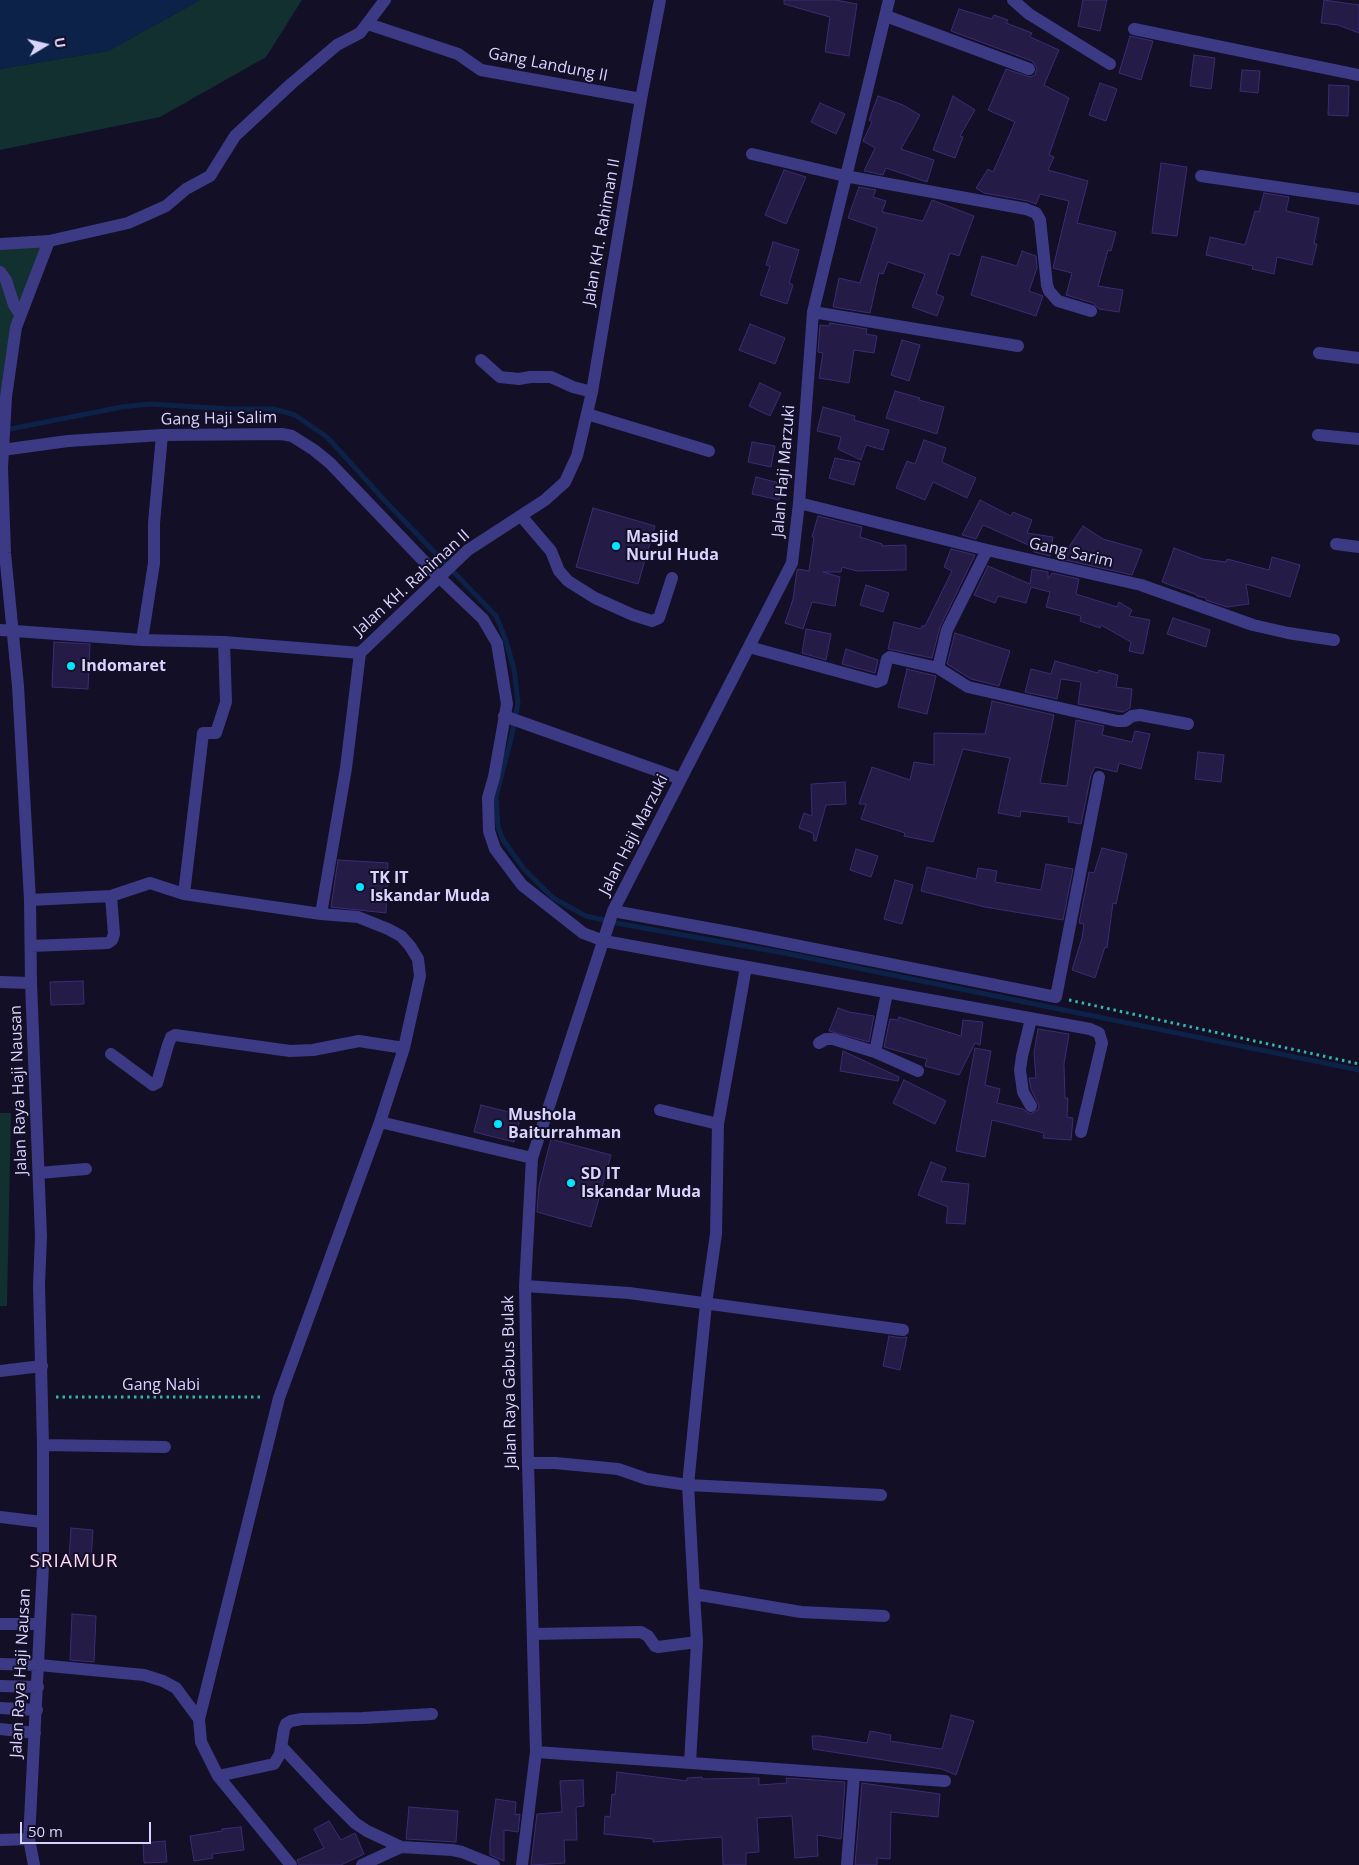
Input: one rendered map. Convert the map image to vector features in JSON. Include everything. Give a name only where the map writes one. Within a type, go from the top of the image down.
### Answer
[{"type":"street","points":[[0,244],[49,241],[128,224],[166,206],[186,189],[210,176],[235,136],[337,45],[360,33],[385,0]]},
{"type":"street","name":"Jalan KH. Rahiman II","points":[[6,630],[142,640],[224,642],[360,653],[468,550],[545,500],[565,482],[577,456],[592,392],[641,99],[660,0]]},
{"type":"street","name":"Jalan Haji Marzuki","points":[[613,911],[792,563],[799,503],[813,312],[844,176],[886,16],[888,0]]},
{"type":"street","points":[[1013,0],[1029,14],[1110,64]]},
{"type":"street","points":[[886,16],[1029,69]]},
{"type":"street","name":"Gang Landung II","points":[[368,24],[458,54],[482,70],[641,99]]},
{"type":"street","points":[[1134,29],[1359,76]]},
{"type":"street","points":[[752,154],[844,176],[1026,209],[1036,213],[1040,220],[1049,291],[1058,301],[1090,311]]},
{"type":"street","points":[[1201,176],[1359,199]]},
{"type":"street","name":"Jalan Raya Haji Nausan","points":[[34,1865],[29,1839],[43,1566],[43,1396],[39,1285],[41,1237],[40,1173],[36,1132],[30,900],[18,686],[6,630],[2,421],[16,327],[49,241]]},
{"type":"street","points":[[0,272],[6,280],[14,305],[20,314]]},
{"type":"street","points":[[813,312],[1018,346]]},
{"type":"street","points":[[1319,353],[1359,358]]},
{"type":"street","points":[[481,360],[500,377],[508,379],[551,377],[573,388],[592,392]]},
{"type":"street","points":[[587,414],[709,451]]},
{"type":"street","name":"Gang Haji Salim","points":[[2,450],[68,441],[162,435],[282,434],[292,436],[330,463],[482,619],[497,643],[507,704],[494,777],[488,798],[489,831],[495,849],[507,867],[528,890],[583,932],[604,941],[1090,1029],[1101,1035],[1102,1044],[1081,1132]]},
{"type":"street","points":[[142,640],[154,563],[154,522],[162,435]]},
{"type":"street","points":[[1318,435],[1359,439]]},
{"type":"street","name":"Gang Sarim","points":[[799,503],[987,550],[1141,585],[1253,625],[1334,640]]},
{"type":"street","points":[[521,516],[551,550],[559,571],[568,581],[595,598],[633,615],[652,621],[659,618],[672,578]]},
{"type":"street","points":[[1336,544],[1359,547]]},
{"type":"street","points":[[938,668],[947,630],[987,550]]},
{"type":"street","points":[[184,894],[203,733],[216,733],[226,702],[224,642]]},
{"type":"street","points":[[748,647],[877,682],[882,680],[887,659],[890,657],[938,668],[968,687],[1089,715],[1120,721],[1140,715],[1188,724]]},
{"type":"street","points":[[321,914],[346,768],[360,653]]},
{"type":"street","points":[[504,716],[681,779]]},
{"type":"street","points":[[613,911],[744,934],[1056,997],[1099,777]]},
{"type":"street","points":[[30,900],[111,896],[150,883],[184,894],[321,914],[358,917],[401,936],[418,959],[420,976],[404,1048],[380,1122],[279,1398],[199,1719],[201,1742],[218,1776],[291,1865]]},
{"type":"street","points":[[31,946],[108,944],[114,934],[111,896]]},
{"type":"street","name":"Jalan Raya Gabus Bulak","points":[[522,1865],[536,1752],[525,1286],[532,1158],[613,911]]},
{"type":"street","points":[[690,1763],[697,1642],[688,1485],[706,1304],[716,1234],[718,1124],[746,966]]},
{"type":"street","points":[[0,982],[31,983]]},
{"type":"street","points":[[874,1052],[887,993]]},
{"type":"street","points":[[1031,1019],[1020,1070],[1023,1092],[1031,1106]]},
{"type":"street","points":[[110,1054],[153,1085],[157,1083],[171,1037],[175,1035],[290,1051],[313,1050],[360,1041],[404,1048]]},
{"type":"street","points":[[819,1043],[826,1039],[833,1040],[874,1052],[918,1071]]},
{"type":"street","points":[[660,1110],[718,1124]]},
{"type":"street","points":[[380,1122],[532,1158]]},
{"type":"street","points":[[40,1173],[86,1170]]},
{"type":"street","points":[[525,1286],[630,1293],[903,1330]]},
{"type":"street","points":[[0,1371],[42,1366]]},
{"type":"street","points":[[43,1445],[164,1447]]},
{"type":"street","points":[[528,1463],[555,1463],[618,1469],[648,1479],[688,1485],[881,1495]]},
{"type":"street","points":[[0,1517],[42,1522]]},
{"type":"street","points":[[694,1594],[801,1612],[884,1616]]},
{"type":"street","points":[[0,1624],[40,1624]]},
{"type":"street","points":[[533,1634],[641,1632],[648,1636],[655,1646],[658,1647],[697,1642]]},
{"type":"street","points":[[0,1664],[39,1665],[144,1675],[163,1681],[176,1688],[199,1719]]},
{"type":"street","points":[[0,1686],[38,1687]]},
{"type":"street","points":[[0,1708],[37,1710]]},
{"type":"street","points":[[218,1776],[274,1764],[280,1754],[286,1724],[297,1720],[432,1714]]},
{"type":"street","points":[[0,1729],[35,1734]]},
{"type":"street","points":[[281,1746],[355,1823],[366,1831],[401,1847],[452,1850],[494,1865]]},
{"type":"street","points":[[536,1752],[945,1781]]},
{"type":"street","points":[[847,1865],[854,1775]]},
{"type":"street","points":[[0,1840],[29,1839]]},
{"type":"street","points":[[362,1865],[401,1847]]},
{"type":"path","points":[[1056,997],[1359,1064]]},
{"type":"path","name":"Gang Nabi","points":[[43,1396],[279,1398]]},
{"type":"green space","points":[[200,0],[302,0],[266,57],[160,117],[0,150],[0,69],[108,51]]},
{"type":"green space","points":[[49,241],[20,314],[0,421],[0,244]]},
{"type":"green space","points":[[0,1113],[11,1113],[7,1306],[0,1306]]},
{"type":"water","points":[[0,0],[200,0],[108,51],[0,69]]},
{"type":"building","points":[[784,0],[835,0],[857,4],[849,56],[825,52],[830,17],[784,4]]},
{"type":"building","points":[[1083,0],[1107,0],[1100,31],[1078,26]]},
{"type":"building","points":[[1324,0],[1359,5],[1359,33],[1338,25],[1321,23]]},
{"type":"building","points":[[959,9],[992,19],[994,15],[1008,20],[1006,23],[1032,33],[1030,37],[1059,50],[1044,85],[1069,98],[1049,155],[1054,157],[1048,170],[1088,181],[1077,223],[1116,232],[1111,251],[1108,250],[1098,286],[1123,290],[1119,312],[1099,309],[1093,303],[1066,295],[1072,273],[1053,268],[1069,201],[1040,194],[1036,204],[984,193],[976,188],[988,169],[993,172],[1015,122],[988,110],[1006,69],[1030,77],[1035,75],[1037,68],[1032,61],[951,31]]},
{"type":"building","points":[[1130,36],[1153,41],[1141,80],[1119,73]]},
{"type":"building","points":[[1194,55],[1215,58],[1211,89],[1190,86]]},
{"type":"building","points":[[1242,70],[1260,71],[1258,93],[1240,91]]},
{"type":"building","points":[[1100,83],[1117,89],[1106,121],[1089,115]]},
{"type":"building","points":[[1329,85],[1349,86],[1348,116],[1328,115]]},
{"type":"building","points":[[878,96],[903,105],[920,115],[901,149],[934,160],[927,182],[886,168],[883,175],[864,171],[875,148],[863,141],[872,122],[869,120]]},
{"type":"building","points":[[953,96],[975,110],[960,136],[963,137],[955,158],[933,150]]},
{"type":"building","points":[[820,103],[845,114],[836,134],[811,122]]},
{"type":"building","points":[[1161,163],[1187,167],[1177,236],[1152,233]]},
{"type":"building","points":[[784,170],[806,177],[786,224],[765,215]]},
{"type":"building","points":[[859,187],[876,190],[873,197],[886,201],[882,212],[923,221],[932,200],[974,216],[959,256],[950,253],[936,294],[944,297],[937,316],[912,307],[925,274],[888,262],[883,274],[879,273],[870,313],[833,307],[839,278],[860,283],[877,228],[848,218]]},
{"type":"building","points":[[1264,193],[1289,197],[1286,211],[1319,218],[1314,244],[1317,244],[1312,265],[1277,257],[1274,274],[1252,269],[1253,266],[1206,255],[1210,237],[1245,245],[1255,211],[1259,212]]},
{"type":"building","points":[[773,242],[799,250],[789,283],[793,285],[787,304],[760,295],[770,266],[766,265]]},
{"type":"building","points":[[1022,251],[1036,256],[1037,268],[1029,291],[1043,296],[1036,316],[971,295],[982,256],[1017,266]]},
{"type":"building","points":[[830,323],[867,329],[866,334],[877,336],[874,353],[854,350],[849,383],[819,378],[823,353],[818,352],[820,325],[829,326]]},
{"type":"building","points":[[750,324],[785,338],[775,364],[739,350]]},
{"type":"building","points":[[902,340],[920,345],[909,381],[891,375]]},
{"type":"building","points":[[760,383],[781,393],[770,416],[749,406]]},
{"type":"building","points":[[895,391],[944,407],[937,434],[886,418]]},
{"type":"building","points":[[823,407],[855,416],[854,420],[889,430],[883,450],[866,445],[861,460],[838,449],[841,437],[817,431]]},
{"type":"building","points":[[924,440],[946,448],[942,462],[976,478],[967,498],[933,482],[925,500],[896,488],[907,461],[915,464]]},
{"type":"building","points":[[752,442],[775,446],[771,467],[748,462]]},
{"type":"building","points":[[835,458],[860,463],[854,485],[829,478]]},
{"type":"building","points":[[756,477],[783,484],[779,500],[752,494]]},
{"type":"building","points":[[980,500],[1011,516],[1013,512],[1032,520],[1027,533],[1053,537],[1050,556],[1034,552],[1035,548],[983,525],[976,539],[962,535]]},
{"type":"building","name":"Masjid Nurul Huda","points":[[593,508],[655,526],[638,584],[576,567]]},
{"type":"building","points":[[818,516],[862,527],[860,537],[882,544],[882,546],[906,545],[906,570],[857,571],[842,567],[841,572],[823,572],[840,577],[835,606],[812,602],[803,629],[785,623],[793,599],[797,570],[809,571],[814,537],[812,537]]},
{"type":"building","points":[[1083,526],[1103,539],[1142,550],[1132,575],[1061,559]]},
{"type":"building","points":[[1174,548],[1203,559],[1226,562],[1227,559],[1269,570],[1272,557],[1300,565],[1290,597],[1246,584],[1249,604],[1227,607],[1162,582]]},
{"type":"building","points":[[951,549],[975,555],[940,627],[932,658],[888,649],[894,622],[921,629],[922,626],[925,626],[952,571],[944,567]]},
{"type":"building","points":[[988,566],[1030,584],[1032,569],[1048,572],[1048,579],[1052,573],[1079,579],[1076,594],[1117,607],[1119,602],[1132,610],[1129,616],[1150,620],[1143,654],[1129,651],[1131,642],[1101,625],[1100,628],[1080,621],[1081,616],[1046,607],[1050,592],[1031,587],[1026,603],[998,596],[995,603],[974,595]]},
{"type":"building","points":[[866,585],[889,593],[883,612],[860,605]]},
{"type":"building","points":[[1173,618],[1210,630],[1206,647],[1167,634]]},
{"type":"building","points":[[806,629],[831,634],[826,660],[802,653]]},
{"type":"building","points":[[955,633],[1010,651],[999,686],[971,679],[947,664]]},
{"type":"building","name":"Indomaret","points":[[54,642],[90,644],[88,689],[52,687]]},
{"type":"building","points":[[846,649],[878,660],[875,673],[842,664]]},
{"type":"building","points":[[1055,661],[1098,673],[1099,670],[1118,675],[1116,687],[1132,689],[1130,708],[1123,712],[1078,704],[1081,682],[1061,679],[1057,699],[1025,692],[1031,669],[1051,674]]},
{"type":"building","points":[[907,669],[936,676],[927,714],[898,707]]},
{"type":"building","points":[[992,701],[1054,715],[1040,783],[1067,786],[1076,720],[1104,726],[1102,735],[1132,742],[1135,731],[1150,734],[1141,769],[1119,763],[1117,772],[1095,767],[1091,775],[1081,824],[1068,822],[1069,817],[1021,811],[1020,817],[998,813],[1010,758],[963,749],[933,842],[904,836],[905,833],[861,819],[866,804],[859,804],[872,767],[910,780],[914,762],[934,765],[934,733],[985,734]]},
{"type":"building","points":[[1198,752],[1224,755],[1221,782],[1195,779]]},
{"type":"building","points":[[845,782],[846,804],[826,805],[816,841],[814,841],[813,833],[799,828],[804,813],[812,816],[811,784]]},
{"type":"building","points":[[1102,848],[1127,854],[1116,904],[1113,903],[1107,948],[1105,947],[1095,978],[1072,970],[1082,938],[1084,924],[1079,923],[1089,872],[1094,873]]},
{"type":"building","points":[[856,849],[878,856],[871,877],[850,870]]},
{"type":"building","name":"TK IT Iskandar Muda","points":[[338,860],[388,863],[386,913],[331,907]]},
{"type":"building","points":[[1046,864],[1073,869],[1063,920],[985,907],[921,891],[927,867],[976,879],[978,868],[997,871],[995,882],[1041,890]]},
{"type":"building","points":[[895,880],[913,885],[902,924],[884,919]]},
{"type":"building","points":[[83,981],[84,1004],[51,1005],[50,982]]},
{"type":"building","points":[[838,1008],[849,1012],[874,1016],[869,1042],[829,1031]]},
{"type":"building","points":[[899,1017],[961,1036],[963,1020],[983,1022],[980,1045],[975,1043],[959,1075],[925,1066],[927,1059],[884,1047],[890,1019],[898,1020]]},
{"type":"building","points":[[1038,1029],[1069,1034],[1064,1064],[1065,1098],[1068,1098],[1067,1117],[1073,1118],[1071,1140],[1043,1138],[1044,1133],[992,1120],[985,1157],[956,1151],[975,1048],[991,1051],[985,1085],[1000,1089],[997,1103],[1023,1109],[1030,1114],[1038,1110],[1039,1106],[1031,1089],[1029,1078],[1036,1078],[1034,1053]]},
{"type":"building","points":[[843,1051],[899,1077],[898,1081],[840,1071]]},
{"type":"building","points":[[904,1080],[946,1101],[935,1124],[893,1103]]},
{"type":"building","name":"Mushola Baiturrahman","points":[[481,1105],[521,1115],[514,1142],[474,1132]]},
{"type":"building","name":"SD IT Iskandar Muda","points":[[551,1139],[611,1155],[591,1227],[537,1212],[539,1186]]},
{"type":"building","points":[[931,1162],[946,1168],[941,1181],[969,1184],[965,1224],[946,1223],[948,1207],[918,1195]]},
{"type":"building","points":[[889,1336],[907,1337],[900,1370],[883,1366]]},
{"type":"building","points":[[71,1528],[93,1530],[91,1560],[69,1559]]},
{"type":"building","points":[[72,1614],[96,1616],[94,1662],[70,1660]]},
{"type":"building","points":[[951,1715],[974,1721],[956,1775],[942,1769],[813,1749],[812,1736],[867,1743],[870,1731],[891,1735],[890,1741],[942,1749]]},
{"type":"building","points":[[617,1772],[687,1781],[687,1778],[702,1777],[702,1779],[759,1778],[759,1785],[787,1783],[786,1778],[845,1782],[841,1839],[817,1835],[818,1856],[795,1858],[792,1816],[757,1818],[759,1852],[746,1853],[746,1865],[723,1865],[722,1837],[653,1842],[653,1839],[604,1834],[605,1816],[610,1817],[612,1794],[615,1795]]},
{"type":"building","points":[[583,1780],[584,1806],[576,1807],[577,1840],[564,1840],[565,1863],[531,1865],[537,1814],[562,1812],[560,1781]]},
{"type":"building","points":[[862,1783],[940,1794],[938,1817],[891,1812],[890,1859],[877,1858],[877,1865],[855,1865]]},
{"type":"building","points":[[496,1799],[516,1802],[515,1815],[520,1814],[518,1832],[504,1830],[504,1861],[490,1855]]},
{"type":"building","points":[[409,1807],[458,1811],[456,1842],[406,1839]]},
{"type":"building","points":[[329,1821],[341,1840],[355,1833],[364,1854],[341,1865],[299,1865],[297,1860],[324,1848],[314,1829]]},
{"type":"building","points":[[241,1827],[244,1850],[212,1854],[213,1858],[194,1861],[190,1836]]},
{"type":"building","points":[[165,1841],[167,1862],[144,1863],[143,1843]]},
{"type":"waterway","points":[[5,430],[122,407],[150,404],[230,409],[274,409],[295,415],[328,438],[387,503],[496,616],[514,669],[518,703],[496,796],[498,827],[503,840],[524,869],[553,898],[586,916],[784,953],[1359,1070]]},
{"type":"place","name":"Masjid Nurul Huda","points":[[616,546]]},
{"type":"place","name":"Indomaret","points":[[71,666]]},
{"type":"place","name":"TK IT Iskandar Muda","points":[[360,887]]},
{"type":"place","name":"Mushola Baiturrahman","points":[[498,1124]]},
{"type":"place","name":"SD IT Iskandar Muda","points":[[571,1183]]},
{"type":"district","name":"SRIAMUR","points":[[74,1562]]}]
